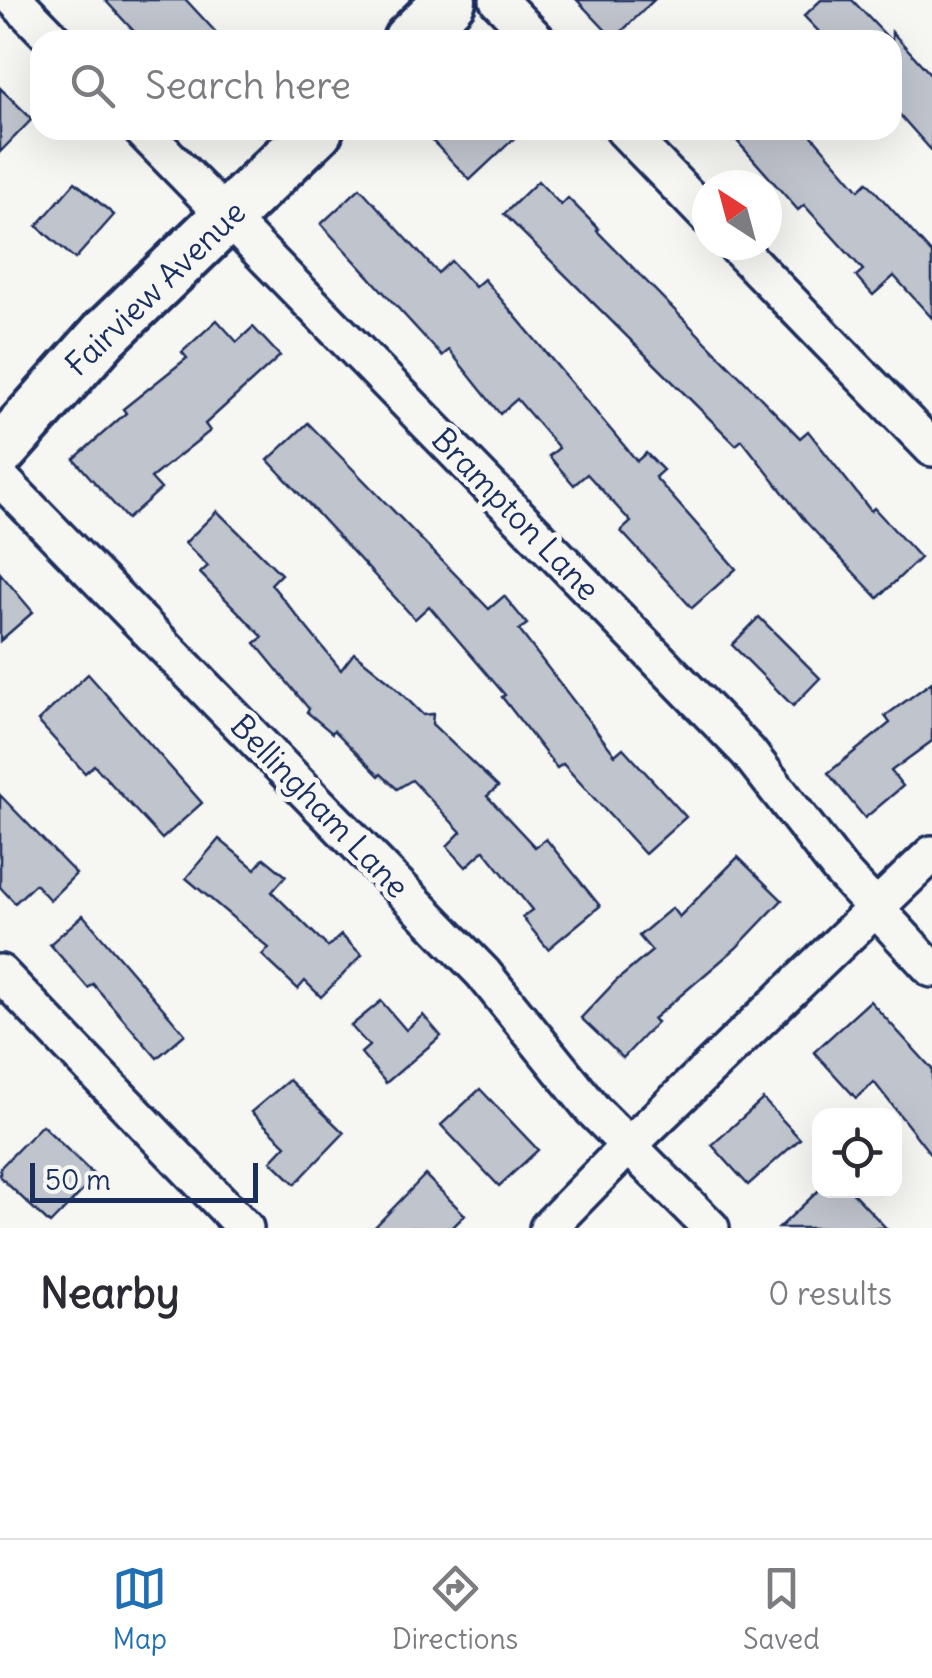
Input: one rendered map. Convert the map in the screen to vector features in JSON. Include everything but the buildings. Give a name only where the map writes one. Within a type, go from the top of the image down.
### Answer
[{"type":"street","points":[[14,0],[44,30]]},
{"type":"street","points":[[419,30],[450,0]]},
{"type":"street","points":[[498,0],[527,30]]},
{"type":"street","name":"Brampton Lane","points":[[152,140],[748,752],[875,910],[932,970]]},
{"type":"street","name":"Fairview Avenue","points":[[0,452],[104,335],[307,140]]},
{"type":"street","points":[[634,140],[692,200]]},
{"type":"street","points":[[750,260],[932,448]]},
{"type":"street","name":"Bellingham Lane","points":[[0,478],[483,973],[577,1092],[711,1228]]},
{"type":"street","points":[[548,1228],[628,1145],[932,854]]},
{"type":"street","points":[[0,973],[244,1228]]}]
